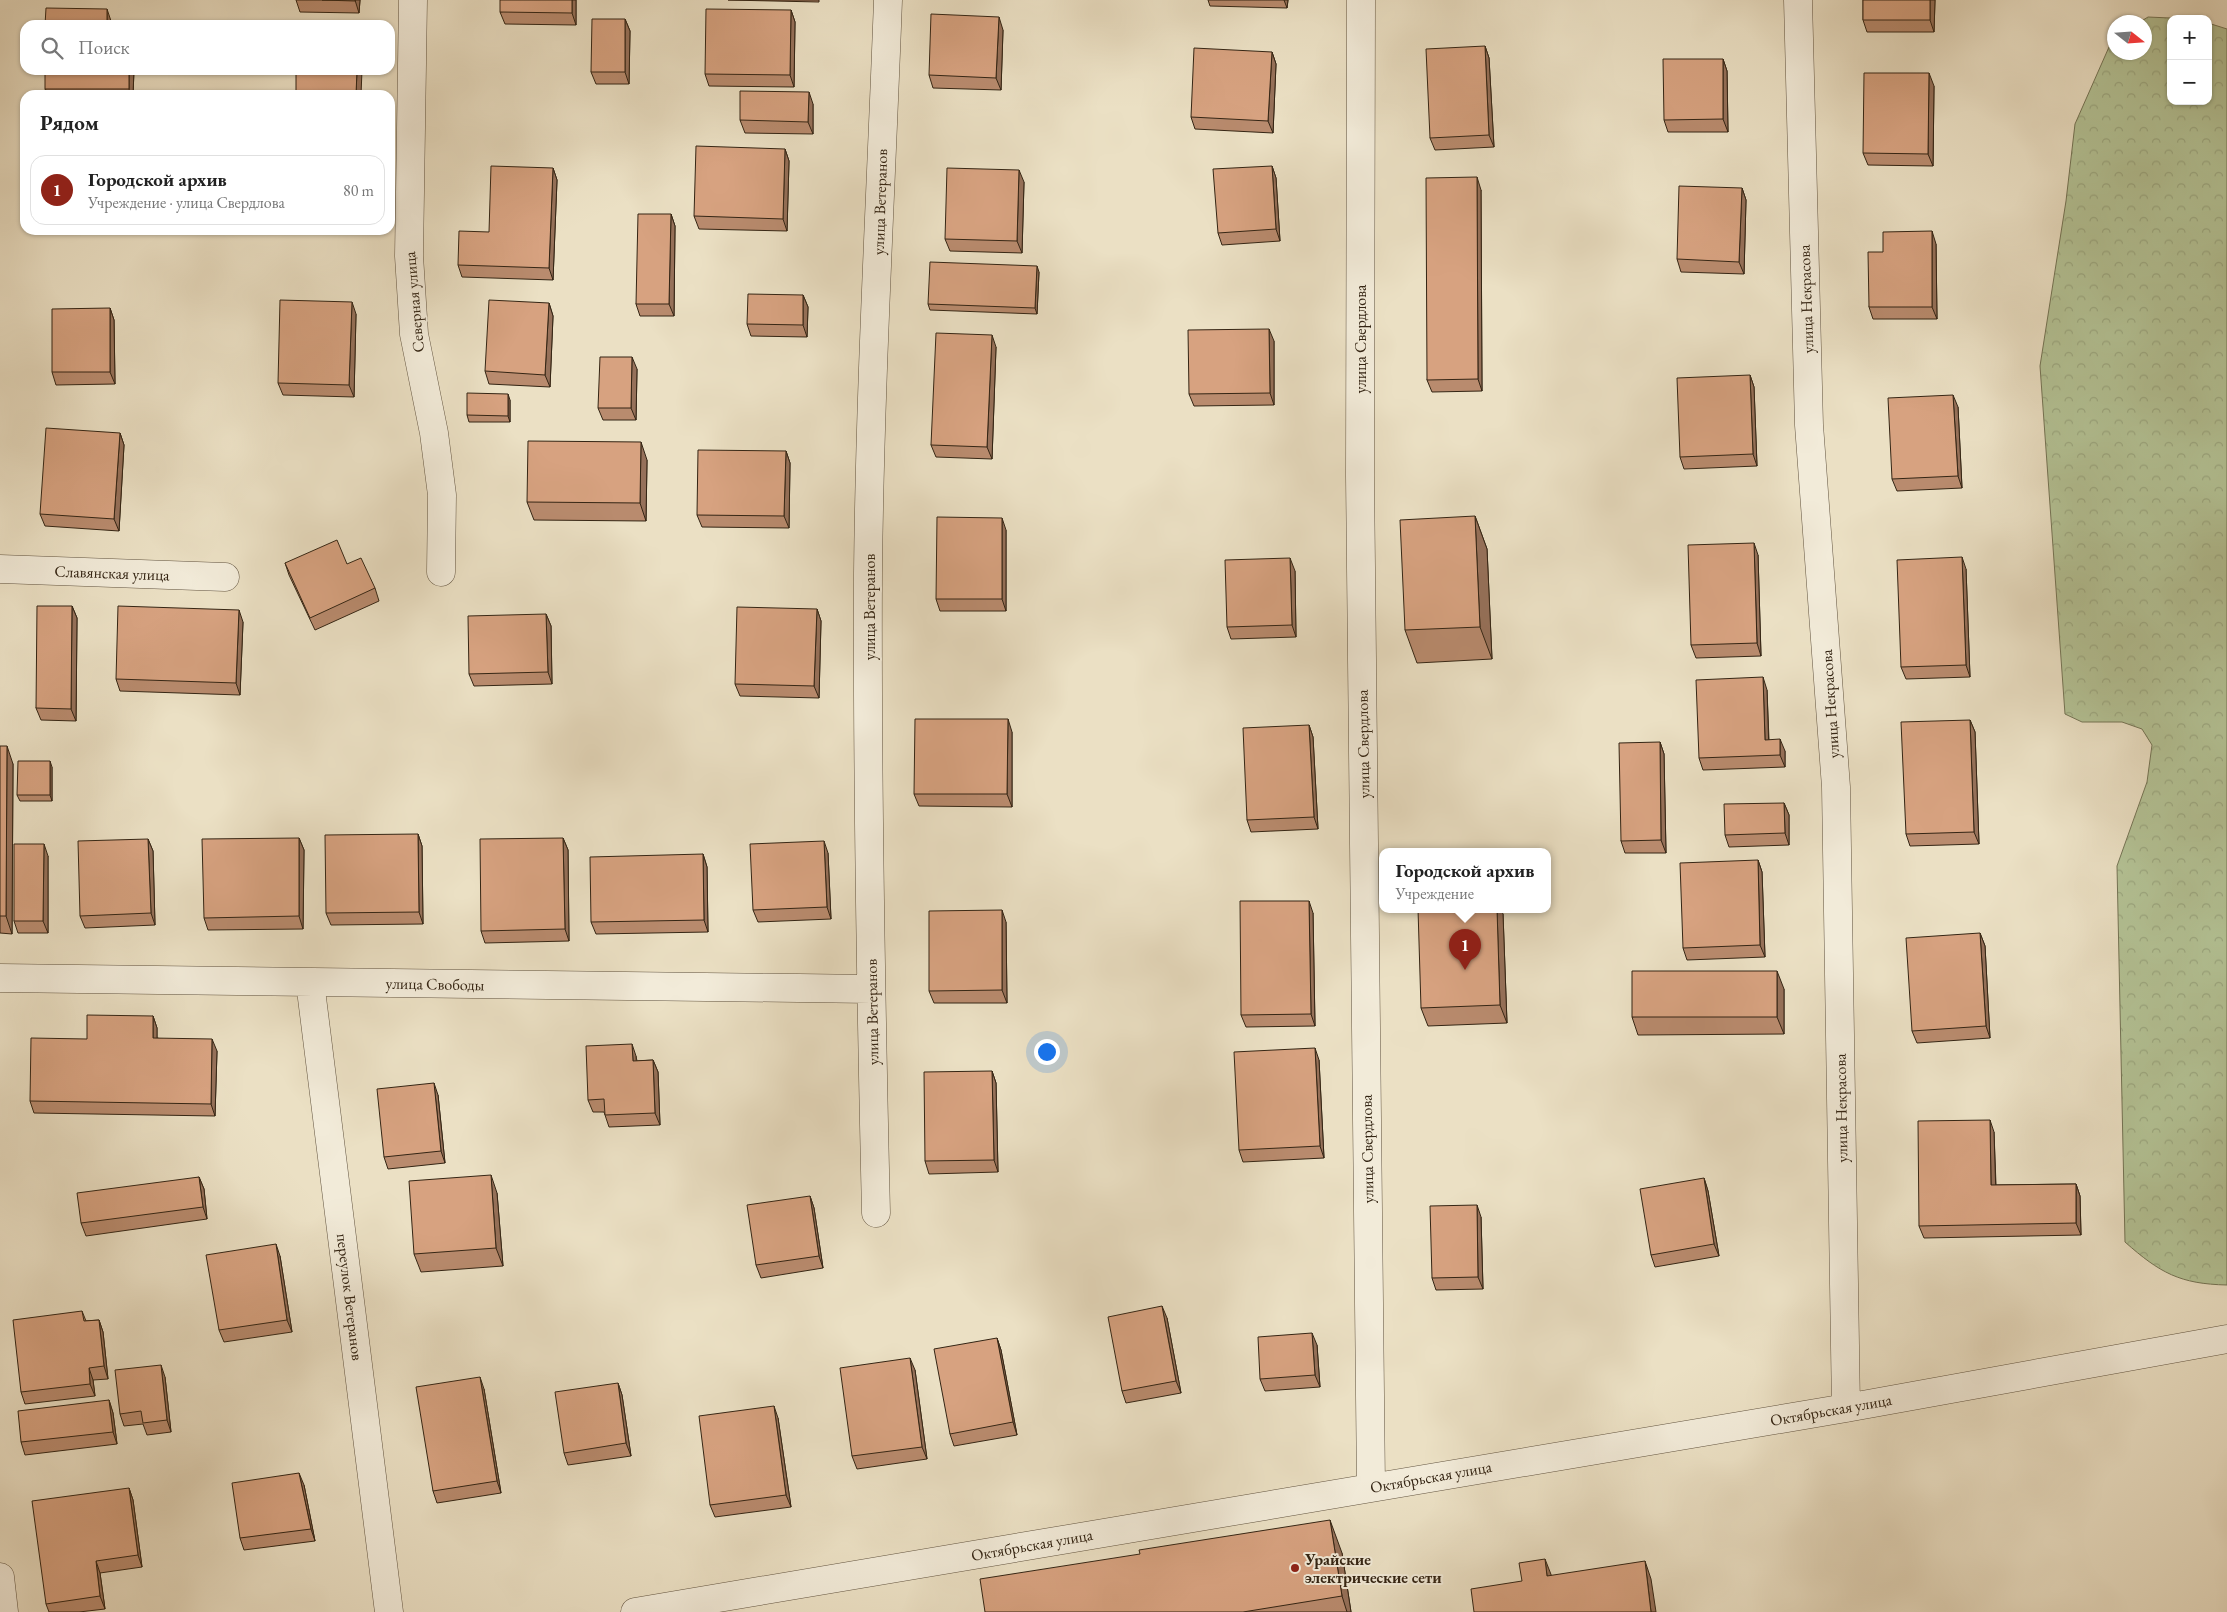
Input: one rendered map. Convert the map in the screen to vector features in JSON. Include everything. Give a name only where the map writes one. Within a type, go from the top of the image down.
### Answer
[{"type":"street","name":"Северная улица","points":[[414,0],[409,256],[414,334],[434,433],[442,495],[441,572]]},
{"type":"street","name":"улица Ветеранов","points":[[876,1214],[871,989],[870,481],[888,0]]},
{"type":"street","name":"улица Свердлова","points":[[1361,0],[1360,476],[1371,1487]]},
{"type":"street","name":"улица Некрасова","points":[[1798,0],[1809,425],[1836,788],[1846,1408]]},
{"type":"street","name":"Славянская улица","points":[[0,569],[225,577]]},
{"type":"street","name":"улица Свободы","points":[[0,978],[871,989]]},
{"type":"street","name":"переулок Ветеранов","points":[[310,982],[389,1612]]},
{"type":"street","name":"Октябрьская улица","points":[[635,1612],[1846,1408],[2227,1339]]},
{"type":"street","points":[[0,1577],[4,1612]]},
{"type":"green space","points":[[2152,17],[2167,18],[2167,105],[2212,105],[2212,24],[2227,29],[2227,1285],[2196,1282],[2172,1275],[2149,1262],[2125,1242],[2117,866],[2147,782],[2152,745],[2142,729],[2122,722],[2082,722],[2065,714],[2040,366],[2066,201],[2075,124],[2107,52],[2107,60],[2152,60]]},
{"type":"building","points":[[322,0],[355,0],[355,1]]},
{"type":"building","points":[[500,0],[572,0],[572,13],[500,12]]},
{"type":"building","points":[[1863,0],[1930,0],[1930,20],[1863,20]]},
{"type":"building","points":[[46,8],[107,9],[107,20],[45,20]]},
{"type":"building","points":[[706,9],[791,10],[790,75],[705,74]]},
{"type":"building","points":[[931,14],[999,17],[996,78],[929,75]]},
{"type":"building","points":[[592,19],[625,19],[625,72],[591,72]]},
{"type":"building","points":[[1485,46],[1489,135],[1430,138],[1426,49]]},
{"type":"building","points":[[1194,48],[1272,52],[1268,121],[1191,117]]},
{"type":"building","points":[[1663,59],[1723,59],[1723,119],[1664,120]]},
{"type":"building","points":[[1864,73],[1929,73],[1928,154],[1863,153]]},
{"type":"building","points":[[45,75],[129,75],[129,89],[45,89]]},
{"type":"building","points":[[296,75],[357,75],[356,90],[296,90]]},
{"type":"building","points":[[740,91],[809,92],[808,122],[740,120]]},
{"type":"building","points":[[696,146],[785,149],[783,219],[694,216]]},
{"type":"building","points":[[491,166],[553,168],[549,268],[458,265],[459,231],[489,232]]},
{"type":"building","points":[[1272,166],[1276,229],[1218,233],[1213,169]]},
{"type":"building","points":[[947,168],[1019,170],[1017,241],[945,239]]},
{"type":"building","points":[[1477,177],[1478,379],[1427,380],[1426,178]]},
{"type":"building","points":[[1679,186],[1742,188],[1739,262],[1677,259]]},
{"type":"building","points":[[638,214],[671,214],[669,304],[636,304]]},
{"type":"building","points":[[1932,231],[1932,307],[1869,307],[1868,252],[1883,252],[1883,232]]},
{"type":"building","points":[[930,262],[1037,266],[1035,308],[928,304]]},
{"type":"building","points":[[748,294],[803,295],[803,325],[747,324]]},
{"type":"building","points":[[280,300],[352,302],[349,385],[278,383]]},
{"type":"building","points":[[489,300],[549,303],[545,375],[485,371]]},
{"type":"building","points":[[110,308],[110,372],[52,372],[52,309]]},
{"type":"building","points":[[1269,329],[1270,393],[1189,394],[1188,330]]},
{"type":"building","points":[[936,333],[992,335],[987,447],[931,445]]},
{"type":"building","points":[[600,357],[632,357],[631,408],[598,408]]},
{"type":"building","points":[[1750,375],[1753,454],[1680,457],[1677,378]]},
{"type":"building","points":[[467,393],[508,394],[508,416],[467,415]]},
{"type":"building","points":[[1953,395],[1958,476],[1892,479],[1888,398]]},
{"type":"building","points":[[46,428],[120,433],[114,519],[40,514]]},
{"type":"building","points":[[528,441],[641,442],[640,503],[527,502]]},
{"type":"building","points":[[698,450],[786,451],[784,516],[697,515]]},
{"type":"building","points":[[1475,516],[1480,627],[1405,630],[1400,520]]},
{"type":"building","points":[[937,517],[1002,518],[1002,599],[936,599]]},
{"type":"building","points":[[337,540],[347,564],[361,558],[375,588],[310,618],[285,563]]},
{"type":"building","points":[[1754,543],[1757,643],[1691,645],[1688,545]]},
{"type":"building","points":[[1962,557],[1966,665],[1901,667],[1897,560]]},
{"type":"building","points":[[1290,558],[1292,625],[1227,627],[1225,560]]},
{"type":"building","points":[[37,606],[72,606],[71,709],[36,708]]},
{"type":"building","points":[[118,606],[239,610],[236,683],[116,679]]},
{"type":"building","points":[[737,607],[817,609],[814,686],[735,684]]},
{"type":"building","points":[[546,614],[548,672],[469,674],[468,616]]},
{"type":"building","points":[[1763,677],[1765,740],[1780,739],[1780,755],[1699,758],[1696,680]]},
{"type":"building","points":[[915,719],[1008,719],[1007,794],[914,794]]},
{"type":"building","points":[[1970,720],[1974,832],[1906,834],[1901,722]]},
{"type":"building","points":[[1309,725],[1314,817],[1247,820],[1243,728]]},
{"type":"building","points":[[1660,742],[1661,840],[1621,841],[1619,743]]},
{"type":"building","points":[[0,746],[7,746],[6,916],[0,916]]},
{"type":"building","points":[[18,761],[50,761],[50,795],[17,795]]},
{"type":"building","points":[[1784,803],[1785,833],[1725,835],[1724,804]]},
{"type":"building","points":[[418,834],[419,912],[326,913],[325,835]]},
{"type":"building","points":[[299,838],[299,916],[204,918],[202,839]]},
{"type":"building","points":[[563,838],[565,929],[481,931],[480,839]]},
{"type":"building","points":[[148,839],[151,913],[80,916],[78,841]]},
{"type":"building","points":[[824,841],[827,907],[753,910],[750,844]]},
{"type":"building","points":[[14,844],[44,844],[43,921],[14,921]]},
{"type":"building","points":[[703,854],[704,920],[591,922],[590,857]]},
{"type":"building","points":[[1758,860],[1760,945],[1683,948],[1680,863]]},
{"type":"building","points":[[1240,901],[1309,901],[1311,1014],[1241,1015]]},
{"type":"building","points":[[1002,910],[1002,990],[929,991],[929,911]]},
{"type":"building","points":[[1418,913],[1497,913],[1500,1005],[1421,1008]]},
{"type":"building","points":[[1980,933],[1986,1026],[1912,1031],[1906,938]]},
{"type":"building","points":[[1632,971],[1777,971],[1777,1017],[1632,1017]]},
{"type":"building","points":[[87,1015],[153,1016],[153,1038],[212,1039],[211,1104],[30,1101],[31,1038],[87,1039]]},
{"type":"building","points":[[632,1044],[633,1061],[653,1060],[655,1113],[605,1115],[604,1099],[588,1100],[586,1046]]},
{"type":"building","points":[[1315,1048],[1320,1146],[1239,1150],[1234,1052]]},
{"type":"building","points":[[992,1071],[994,1160],[925,1161],[924,1072]]},
{"type":"building","points":[[434,1083],[441,1151],[384,1157],[377,1089]]},
{"type":"building","points":[[1990,1120],[1991,1185],[2076,1184],[2076,1223],[1919,1226],[1918,1121]]},
{"type":"building","points":[[491,1175],[496,1248],[414,1254],[409,1181]]},
{"type":"building","points":[[199,1177],[203,1207],[81,1223],[77,1193]]},
{"type":"building","points":[[1704,1178],[1714,1244],[1651,1255],[1640,1189]]},
{"type":"building","points":[[810,1196],[819,1256],[756,1265],[747,1205]]},
{"type":"building","points":[[1477,1205],[1478,1277],[1432,1278],[1430,1206]]},
{"type":"building","points":[[276,1244],[287,1320],[219,1330],[206,1255]]},
{"type":"building","points":[[1162,1306],[1176,1381],[1122,1391],[1108,1317]]},
{"type":"building","points":[[82,1311],[84,1321],[99,1320],[104,1366],[89,1368],[90,1384],[21,1392],[13,1320]]},
{"type":"building","points":[[1312,1333],[1315,1375],[1260,1379],[1258,1337]]},
{"type":"building","points":[[997,1338],[1013,1422],[950,1434],[934,1349]]},
{"type":"building","points":[[910,1358],[922,1447],[852,1456],[840,1368]]},
{"type":"building","points":[[161,1365],[167,1420],[143,1423],[141,1411],[120,1414],[115,1370]]},
{"type":"building","points":[[480,1377],[497,1481],[433,1491],[416,1387]]},
{"type":"building","points":[[618,1383],[626,1443],[564,1453],[555,1392]]},
{"type":"building","points":[[109,1400],[113,1432],[21,1442],[18,1411]]},
{"type":"building","points":[[774,1406],[786,1495],[710,1505],[699,1416]]},
{"type":"building","points":[[299,1473],[311,1529],[240,1538],[232,1483]]},
{"type":"building","points":[[129,1488],[138,1555],[96,1561],[100,1596],[46,1604],[32,1501]]},
{"type":"building","points":[[1330,1520],[1342,1596],[1243,1612],[985,1612],[980,1579],[1140,1554],[1139,1550]]},
{"type":"building","points":[[1545,1559],[1547,1576],[1645,1561],[1651,1612],[1474,1612],[1471,1589],[1522,1581],[1519,1563]]},
{"type":"place","name":"Городской архив","points":[[1465,970]]},
{"type":"place","name":"Урайские электрические сети","points":[[1295,1568]]}]
